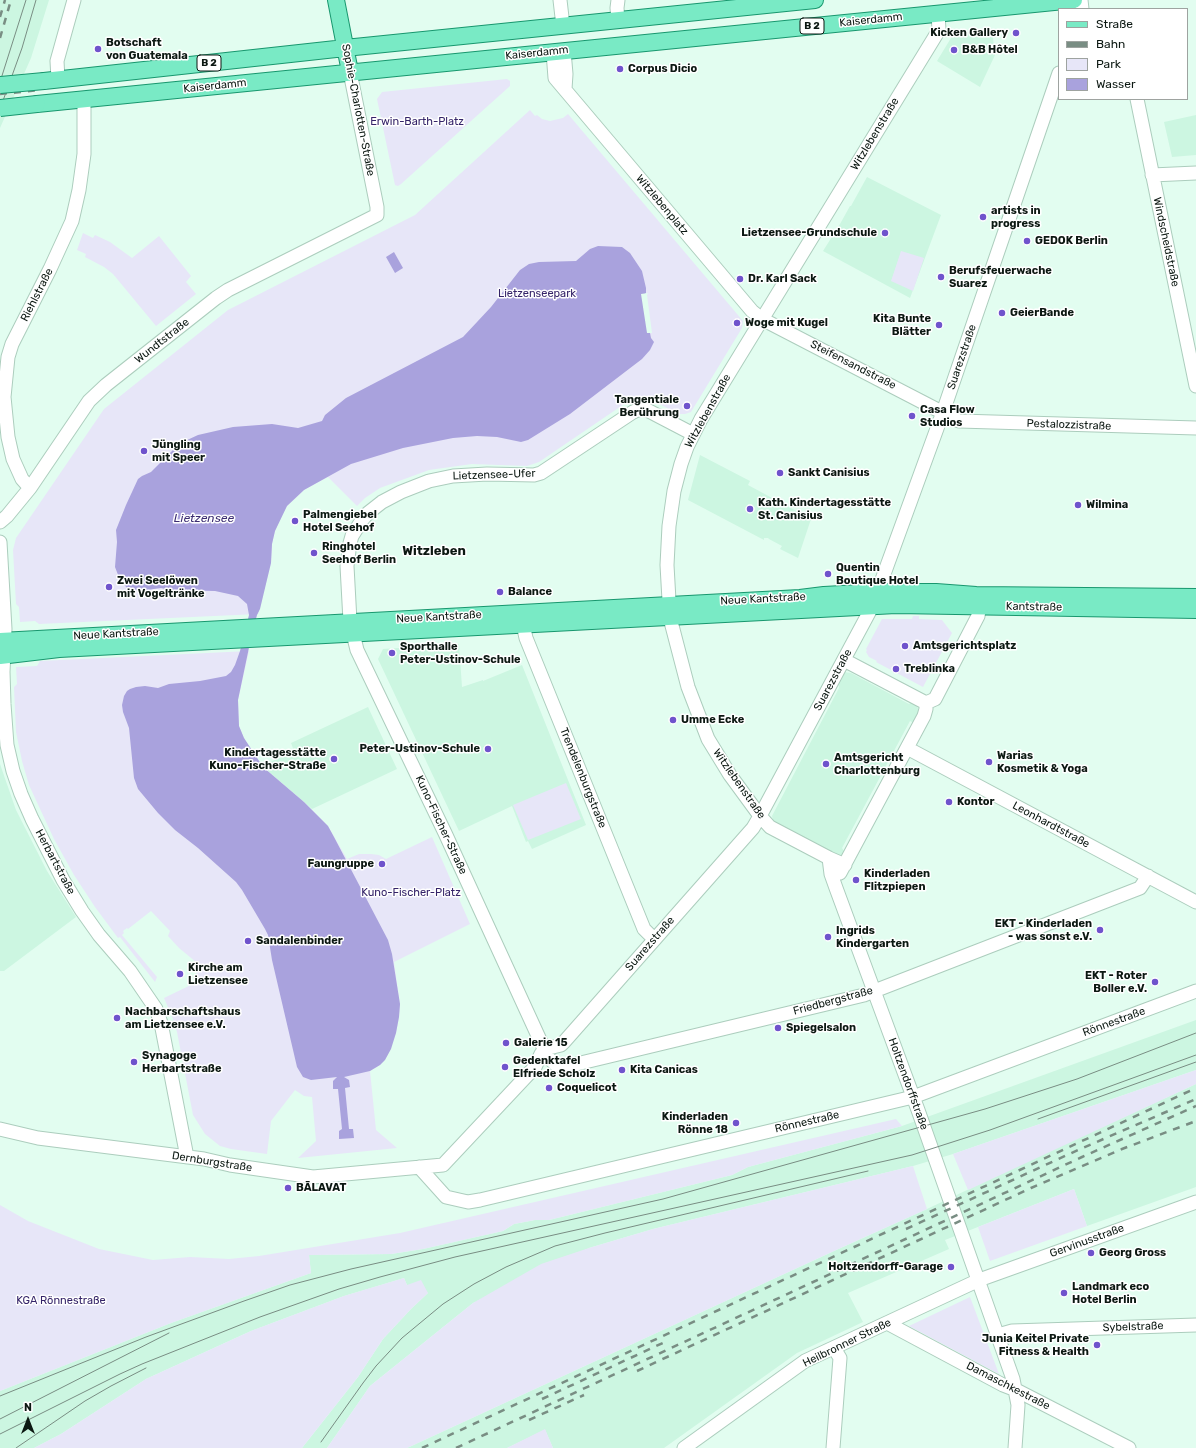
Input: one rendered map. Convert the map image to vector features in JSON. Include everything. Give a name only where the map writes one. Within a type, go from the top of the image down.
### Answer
[{"type":"main road","name":"Sophie-Charlotten-Straße","points":[[336,0],[350,72]]},
{"type":"main road","name":"B 2","points":[[0,85],[815,0]]},
{"type":"main road","name":"Kaiserdamm","points":[[0,108],[1074,0]]},
{"type":"main road","points":[[375,45],[378,70]]},
{"type":"main road","name":"Kantstraße","points":[[878,592],[936,592],[976,595],[1196,597]]},
{"type":"main road","name":"Neue Kantstraße","points":[[669,611],[824,595],[878,592]]},
{"type":"main road","name":"Kantstraße","points":[[872,607],[913,605],[1196,610]]},
{"type":"main road","name":"Neue Kantstraße","points":[[2,648],[225,634],[669,611],[872,607]]},
{"type":"street","points":[[51,80],[74,0]]},
{"type":"street","points":[[560,0],[563,26]]},
{"type":"street","points":[[618,0],[618,20]]},
{"type":"street","name":"Witzlebenstraße","points":[[845,865],[770,827],[760,816],[730,775],[708,739],[688,687],[669,611],[667,565],[670,519],[674,491],[681,464],[693,434],[762,318],[939,30],[938,14]]},
{"type":"street","name":"Witzlebenplatz","points":[[558,51],[566,74],[564,89],[752,311],[762,318]]},
{"type":"street","name":"Sophie-Charlotten-Straße","points":[[350,72],[377,207],[377,215],[374,218]]},
{"type":"street","name":"Suarezstraße","points":[[548,1055],[549,1048],[561,1045],[564,1042],[753,828],[872,607],[943,412],[1058,76]]},
{"type":"street","name":"Riehlstraße","points":[[30,488],[22,479],[13,459],[8,437],[4,397],[4,355],[12,344],[53,263],[72,221],[79,190],[84,154],[84,100]]},
{"type":"street","name":"Windscheidstraße","points":[[1137,100],[1196,386]]},
{"type":"street","points":[[1152,175],[1196,173]]},
{"type":"street","name":"Wundtstraße","points":[[0,522],[7,516],[30,488],[89,401],[106,385],[216,298],[244,282],[374,218]]},
{"type":"street","name":"Steifensandstraße","points":[[762,318],[943,412]]},
{"type":"street","name":"Lietzensee-Ufer","points":[[352,627],[348,566],[352,536],[362,520],[375,507],[389,498],[415,486],[442,478],[487,474],[534,475],[541,473],[632,412],[640,409],[647,410],[693,434]]},
{"type":"street","name":"Pestalozzistraße","points":[[943,412],[959,421],[1196,428]]},
{"type":"street","name":"Herbartstraße","points":[[0,542],[4,704],[7,745],[13,771],[21,794],[63,880],[99,935],[130,971],[156,1009],[161,1023],[187,1157]]},
{"type":"street","points":[[836,888],[838,877],[924,716],[926,706],[935,699],[978,616],[980,606]]},
{"type":"street","name":"Trendelenburgstraße","points":[[522,619],[526,638],[644,929],[654,939]]},
{"type":"street","name":"Kuno-Fischer-Straße","points":[[352,627],[357,650],[446,833],[548,1055]]},
{"type":"street","points":[[844,660],[926,706]]},
{"type":"street","name":"Leonhardtstraße","points":[[907,748],[1196,902]]},
{"type":"street","name":"Holtzendorffstraße","points":[[829,858],[831,874],[979,1280],[1016,1390],[1018,1405],[1015,1448]]},
{"type":"street","name":"Friedbergstraße","points":[[548,1055],[556,1065],[564,1067],[864,995],[1140,888],[1148,876]]},
{"type":"street","name":"Rönnestraße","points":[[422,1167],[446,1198],[468,1202],[913,1097],[1196,991]]},
{"type":"street","points":[[422,1167],[443,1165],[535,1067],[539,1057],[548,1055]]},
{"type":"street","name":"Dernburgstraße","points":[[0,1129],[38,1138],[217,1161],[230,1165],[313,1177],[422,1167]]},
{"type":"street","name":"Gervinusstraße","points":[[979,1280],[1196,1202]]},
{"type":"street","name":"Heilbronner Straße","points":[[684,1448],[805,1362],[979,1280]]},
{"type":"street","name":"Damaschkestraße","points":[[887,1323],[1003,1385],[1016,1390],[1129,1448]]},
{"type":"street","name":"Sybelstraße","points":[[998,1336],[1012,1331],[1196,1325]]},
{"type":"street","points":[[833,1448],[840,1358],[834,1348]]},
{"type":"shaded area","points":[[0,0],[49,0],[31,58],[0,128]]},
{"type":"shaded area","points":[[992,29],[995,55],[980,87],[937,61],[954,33]]},
{"type":"shaded area","points":[[1196,115],[1196,155],[1172,157],[1164,122]]},
{"type":"shaded area","name":"Lietzensee-Grundschule","points":[[867,177],[941,215],[910,298],[823,251]]},
{"type":"shaded area","name":"Kath. Kindertagesstätte St. Canisius","points":[[700,455],[750,481],[748,485],[811,519],[798,558],[780,549],[782,546],[768,538],[764,538],[764,540],[688,500]]},
{"type":"shaded area","name":"Peter-Ustinov-Schule","points":[[459,644],[462,687],[483,681],[522,665],[586,825],[532,849],[528,841],[526,842],[512,806],[459,831],[378,659],[383,649]]},
{"type":"shaded area","points":[[843,672],[851,673],[909,704],[911,702],[916,705],[919,710],[916,724],[910,721],[842,848],[846,854],[843,858],[774,824],[772,816],[839,688],[838,678]]},
{"type":"shaded area","name":"Kindertagesstätte Kuno-Fischer-Straße","points":[[368,707],[397,769],[312,809],[262,766],[294,751],[291,743]]},
{"type":"shaded area","points":[[0,764],[16,810],[47,871],[76,917],[4,971],[0,971]]},
{"type":"shaded area","points":[[1196,1020],[1196,1070],[953,1154],[913,1166],[653,1229],[589,1248],[473,1303],[370,1386],[327,1448],[302,1448],[358,1377],[383,1339],[428,1293],[407,1285],[404,1278],[344,1296],[251,1331],[146,1379],[61,1434],[34,1448],[0,1448],[0,1391],[171,1323],[311,1273],[309,1255],[391,1254],[423,1249],[503,1231],[514,1224],[535,1220],[549,1220],[732,1175],[748,1167],[902,1126]]},
{"type":"shaded area","points":[[1196,1084],[1196,1187],[1087,1226],[1074,1189],[945,1240],[949,1249],[848,1293],[863,1322],[797,1353],[664,1448],[553,1448],[545,1430],[507,1448],[407,1448],[927,1209]]},
{"type":"green space","name":"Erwin-Barth-Platz","points":[[507,79],[510,81],[510,86],[401,184],[398,186],[395,185],[377,99],[382,92]]},
{"type":"green space","name":"Lietzenseepark","points":[[530,110],[535,116],[537,115],[542,119],[550,121],[563,118],[568,114],[743,321],[742,328],[691,412],[678,414],[645,396],[636,396],[539,462],[527,466],[472,464],[429,470],[380,488],[365,498],[357,506],[328,477],[304,490],[287,506],[284,511],[275,531],[272,544],[271,563],[258,614],[39,624],[35,621],[20,622],[19,607],[16,604],[13,550],[16,538],[104,409],[228,310],[415,215]]},
{"type":"green space","points":[[83,233],[93,238],[95,235],[110,242],[132,258],[159,236],[191,276],[186,282],[196,294],[156,326],[113,274],[104,267],[85,257],[86,254],[77,250]]},
{"type":"green space","points":[[901,251],[924,258],[913,291],[891,281]]},
{"type":"green space","points":[[913,616],[919,616],[919,619],[942,620],[952,633],[923,687],[876,662],[877,661],[869,657],[866,652],[866,649],[882,619],[912,619]]},
{"type":"green space","name":"Kuno-Fischer-Platz","points":[[249,651],[238,700],[239,726],[244,738],[263,767],[304,802],[328,826],[347,859],[359,854],[371,854],[379,855],[386,859],[432,837],[470,924],[394,962],[400,1004],[396,1033],[387,1056],[380,1065],[370,1071],[376,1130],[397,1148],[298,1158],[316,1141],[312,1097],[304,1096],[295,1090],[271,1121],[267,1154],[220,1146],[205,1134],[193,1115],[177,1032],[164,998],[197,982],[196,962],[179,948],[168,936],[170,931],[151,911],[128,929],[127,928],[123,931],[124,933],[122,935],[157,977],[155,982],[120,937],[118,938],[74,875],[54,839],[29,785],[16,732],[14,687],[17,684],[16,667],[37,666],[40,661]]},
{"type":"green space","points":[[566,783],[581,819],[528,840],[513,805]]},
{"type":"green space","points":[[1196,1070],[1196,1084],[968,1190],[953,1154]]},
{"type":"green space","name":"KGA Rönnestraße","points":[[896,1119],[902,1126],[748,1167],[732,1175],[549,1220],[535,1220],[514,1224],[503,1231],[423,1249],[391,1254],[309,1255],[311,1273],[171,1323],[0,1391],[0,1205],[28,1221],[99,1249],[153,1260],[190,1257],[229,1259],[259,1256],[400,1233]]},
{"type":"green space","points":[[913,1166],[927,1209],[407,1448],[327,1448],[370,1386],[473,1303],[541,1264],[653,1229]]},
{"type":"green space","points":[[1074,1189],[1087,1226],[990,1261],[978,1227]]},
{"type":"green space","points":[[404,1278],[407,1285],[421,1280],[428,1293],[383,1339],[358,1377],[302,1448],[34,1448],[61,1434],[146,1379],[251,1331],[344,1296]]},
{"type":"green space","points":[[970,1297],[999,1374],[909,1326]]},
{"type":"green space","points":[[545,1429],[553,1448],[507,1448]]},
{"type":"water","name":"Lietzensee","points":[[598,246],[622,247],[630,253],[642,271],[646,288],[645,294],[650,333],[654,342],[650,350],[642,359],[570,414],[528,440],[521,442],[497,437],[477,436],[453,438],[403,448],[351,464],[304,490],[287,506],[275,531],[272,544],[271,563],[260,609],[251,638],[238,700],[239,726],[244,738],[263,767],[304,802],[328,826],[388,940],[392,954],[400,1004],[396,1033],[391,1049],[385,1060],[370,1071],[344,1077],[349,1080],[350,1087],[345,1088],[349,1129],[353,1129],[354,1138],[339,1139],[339,1131],[342,1129],[338,1089],[333,1089],[333,1081],[337,1077],[311,1080],[303,1077],[297,1067],[272,960],[268,935],[265,929],[236,882],[198,848],[175,830],[158,813],[138,789],[134,778],[129,728],[122,705],[127,691],[136,687],[145,686],[158,688],[169,684],[200,681],[226,676],[231,672],[235,665],[240,651],[249,615],[247,604],[238,596],[215,591],[169,590],[161,588],[140,591],[127,588],[120,580],[115,567],[117,542],[116,530],[138,479],[151,472],[175,448],[185,441],[198,435],[233,427],[272,424],[298,428],[322,421],[325,415],[346,398],[463,337],[491,307],[520,270],[529,264],[539,262],[576,261],[590,249]]},
{"type":"water","points":[[394,252],[403,268],[395,273],[386,257]]},
{"type":"pier","points":[[648,293],[652,333],[647,333],[641,294]]},
{"type":"tram line","points":[[0,82],[26,0]]},
{"type":"tram line","points":[[0,109],[22,48],[36,0]]},
{"type":"tram line","points":[[0,1396],[146,1337],[290,1285],[351,1269],[663,1199],[985,1109],[1077,1079],[1196,1033]]},
{"type":"tram line","points":[[0,1434],[142,1364],[260,1317],[339,1289],[455,1257],[912,1155],[990,1130],[1196,1055]]},
{"type":"tram line","points":[[1038,1119],[1196,1062]]},
{"type":"tram line","points":[[321,1442],[376,1366],[402,1338],[443,1304],[474,1284],[506,1267],[555,1246],[868,1171]]},
{"type":"tram line","points":[[0,1419],[169,1333]]},
{"type":"tram line","points":[[16,1448],[85,1401],[146,1368]]},
{"type":"railway","points":[[0,17],[5,0]]},
{"type":"railway","points":[[0,38],[11,0]]},
{"type":"railway","points":[[0,94],[41,90]]},
{"type":"railway","points":[[0,101],[39,97]]},
{"type":"railway","points":[[422,1448],[1196,1088]]},
{"type":"railway","points":[[906,1229],[1078,1150],[1196,1099]]},
{"type":"railway","points":[[456,1448],[1082,1157],[1196,1106]]},
{"type":"railway","points":[[637,1371],[1031,1188],[1122,1149],[1196,1121]]},
{"type":"railway","points":[[542,1399],[667,1341]]},
{"type":"railway","points":[[529,1420],[584,1395]]},
{"type":"place","name":"Kicken Gallery","points":[[1016,33]]},
{"type":"place","name":"Botschaft von Guatemala","points":[[98,49]]},
{"type":"place","name":"B&B Hôtel","points":[[954,50]]},
{"type":"place","name":"Corpus Dicio","points":[[620,69]]},
{"type":"place","name":"artists in progress","points":[[983,217]]},
{"type":"place","name":"Lietzensee-Grundschule","points":[[885,233]]},
{"type":"place","name":"GEDOK Berlin","points":[[1027,241]]},
{"type":"place","name":"Berufsfeuerwache Suarez","points":[[941,277]]},
{"type":"place","name":"Dr. Karl Sack","points":[[740,279]]},
{"type":"place","name":"GeierBande","points":[[1002,313]]},
{"type":"place","name":"Woge mit Kugel","points":[[737,323]]},
{"type":"place","name":"Kita Bunte Blätter","points":[[939,325]]},
{"type":"place","name":"Tangentiale Berührung","points":[[687,406]]},
{"type":"place","name":"Casa Flow Studios","points":[[912,416]]},
{"type":"place","name":"Jüngling mit Speer","points":[[144,451]]},
{"type":"place","name":"Sankt Canisius","points":[[780,473]]},
{"type":"place","name":"Wilmina","points":[[1078,505]]},
{"type":"place","name":"Kath. Kindertagesstätte St. Canisius","points":[[750,509]]},
{"type":"place","name":"Palmengiebel Hotel Seehof","points":[[295,521]]},
{"type":"place","name":"Ringhotel Seehof Berlin","points":[[314,553]]},
{"type":"place","name":"Quentin Boutique Hotel","points":[[828,574]]},
{"type":"place","name":"Zwei Seelöwen mit Vogeltränke","points":[[109,587]]},
{"type":"place","name":"Balance","points":[[500,592]]},
{"type":"place","name":"Amtsgerichtsplatz","points":[[905,646]]},
{"type":"place","name":"Sporthalle Peter-Ustinov-Schule","points":[[392,653]]},
{"type":"place","name":"Treblinka","points":[[896,669]]},
{"type":"place","name":"Umme Ecke","points":[[673,720]]},
{"type":"place","name":"Peter-Ustinov-Schule","points":[[488,749]]},
{"type":"place","name":"Kindertagesstätte Kuno-Fischer-Straße","points":[[334,759]]},
{"type":"place","name":"Warias Kosmetik & Yoga","points":[[989,762]]},
{"type":"place","name":"Amtsgericht Charlottenburg","points":[[826,764]]},
{"type":"place","name":"Kontor","points":[[949,802]]},
{"type":"place","name":"Faungruppe","points":[[382,864]]},
{"type":"place","name":"Kinderladen Flitzpiepen","points":[[856,880]]},
{"type":"place","name":"EKT - Kinderladen - was sonst e.V.","points":[[1100,930]]},
{"type":"place","name":"Ingrids Kindergarten","points":[[828,937]]},
{"type":"place","name":"Sandalenbinder","points":[[248,941]]},
{"type":"place","name":"Kirche am Lietzensee","points":[[180,974]]},
{"type":"place","name":"EKT - Roter Boller e.V.","points":[[1155,982]]},
{"type":"place","name":"Nachbarschaftshaus am Lietzensee e.V.","points":[[117,1018]]},
{"type":"place","name":"Spiegelsalon","points":[[778,1028]]},
{"type":"place","name":"Galerie 15","points":[[506,1043]]},
{"type":"place","name":"Synagoge Herbartstraße","points":[[134,1062]]},
{"type":"place","name":"Gedenktafel Elfriede Scholz","points":[[505,1067]]},
{"type":"place","name":"Kita Canicas","points":[[622,1070]]},
{"type":"place","name":"Coquelicot","points":[[549,1088]]},
{"type":"place","name":"Kinderladen Rönne 18","points":[[736,1123]]},
{"type":"place","name":"BĀLAVAT","points":[[288,1188]]},
{"type":"place","name":"Georg Gross","points":[[1091,1253]]},
{"type":"place","name":"Holtzendorff-Garage","points":[[951,1267]]},
{"type":"place","name":"Landmark eco Hotel Berlin","points":[[1064,1293]]},
{"type":"place","name":"Junia Keitel Private Fitness & Health","points":[[1097,1345]]},
{"type":"district","name":"Witzleben","points":[[434,551]]}]
